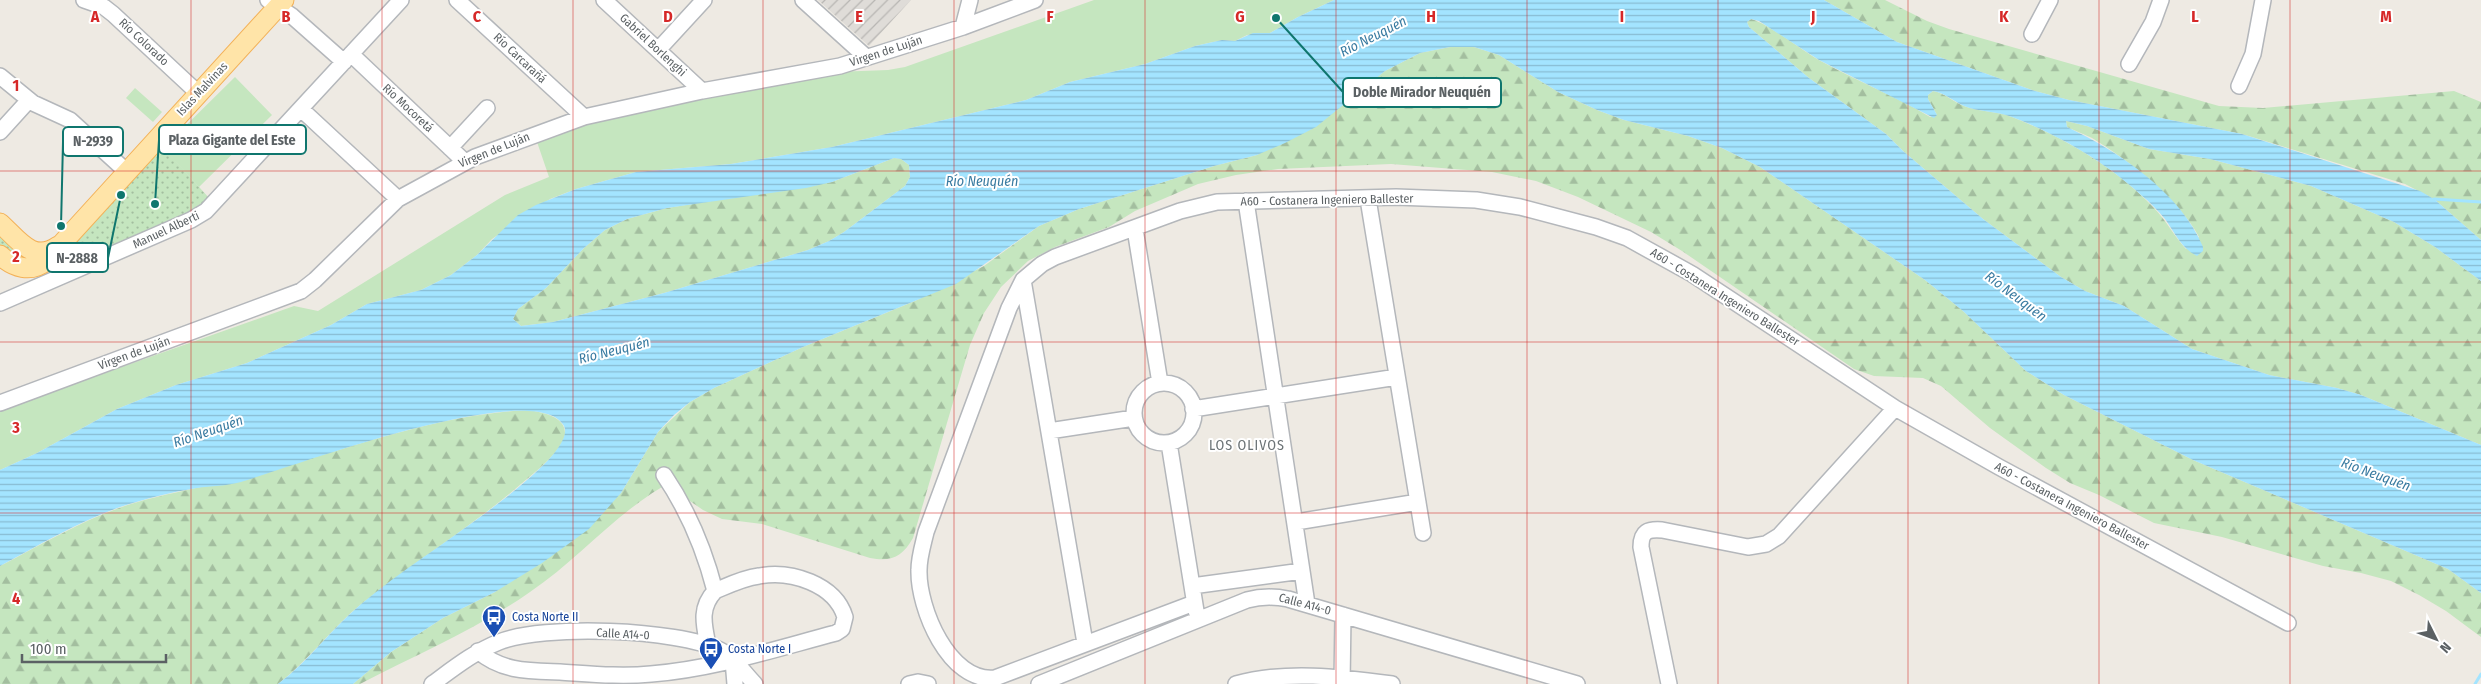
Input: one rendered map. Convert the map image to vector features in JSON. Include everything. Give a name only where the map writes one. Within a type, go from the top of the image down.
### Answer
[{"type":"main road","name":"Islas Malvinas","points":[[2,259],[20,267],[37,267],[46,261],[198,93],[277,2]]},
{"type":"main road","points":[[0,223],[35,252],[46,253],[59,245]]},
{"type":"street","name":"Río Colorado","points":[[84,0],[104,7],[113,14],[198,93]]},
{"type":"street","name":"Manuel Alberti","points":[[0,303],[198,216],[214,203],[401,0]]},
{"type":"street","name":"Río Carcarañá","points":[[457,0],[584,117]]},
{"type":"street","points":[[658,50],[704,0]]},
{"type":"street","points":[[803,0],[866,57]]},
{"type":"street","points":[[963,27],[970,0]]},
{"type":"street","name":"Virgen de Luján","points":[[0,403],[301,291],[315,280],[398,199],[464,161],[584,117],[702,90],[827,68],[963,27],[1035,0]]},
{"type":"street","points":[[2032,34],[2050,0]]},
{"type":"street","points":[[2130,64],[2153,22],[2161,0]]},
{"type":"street","points":[[2239,86],[2253,54],[2264,0]]},
{"type":"street","name":"Río Mocoretá","points":[[277,2],[292,16],[347,58],[464,161]]},
{"type":"street","name":"Gabriel Borlenghi","points":[[612,3],[658,50],[702,90]]},
{"type":"street","points":[[0,76],[38,107],[70,120],[126,171]]},
{"type":"street","points":[[0,132],[29,100]]},
{"type":"street","points":[[450,148],[487,108]]},
{"type":"street","points":[[301,109],[398,199]]},
{"type":"street","name":"A60 - Costanera Ingeniero Ballester","points":[[1023,280],[1042,264],[1055,258],[1198,206],[1246,201],[1429,198],[1476,200],[1520,207],[1596,227],[1627,238],[1692,274],[1895,408],[2023,480],[2288,623]]},
{"type":"street","points":[[1368,199],[1423,533]]},
{"type":"street","points":[[1246,201],[1307,604]]},
{"type":"street","points":[[1135,229],[1160,383]]},
{"type":"street","points":[[1023,280],[1085,643]]},
{"type":"street","points":[[1023,280],[1001,329],[926,532],[919,571],[920,585],[931,622],[941,643],[957,665],[984,680],[995,678],[1194,603]]},
{"type":"street","points":[[1193,409],[1397,377]]},
{"type":"street","points":[[1160,383],[1179,387],[1187,394],[1193,409],[1192,423],[1186,432],[1179,439],[1169,442],[1159,443],[1142,435],[1134,418],[1137,399],[1150,386],[1160,383]]},
{"type":"street","points":[[1669,684],[1642,546],[1641,538],[1644,532],[1651,529],[1662,530],[1748,547],[1766,544],[1779,536],[1895,408]]},
{"type":"street","points":[[1049,431],[1134,418]]},
{"type":"street","points":[[1169,442],[1197,620]]},
{"type":"street","points":[[664,475],[682,502],[696,530],[707,560],[715,591]]},
{"type":"street","points":[[1296,522],[1418,502]]},
{"type":"street","points":[[1192,586],[1302,571]]},
{"type":"street","points":[[478,651],[498,664],[521,670],[632,680],[734,660],[836,633],[842,629],[845,618],[840,604],[828,592],[811,583],[791,576],[758,576],[715,591],[703,612],[708,645]]},
{"type":"street","name":"Calle A14-0","points":[[1038,684],[1259,596],[1280,597],[1307,604],[1577,684]]},
{"type":"street","points":[[1342,681],[1343,615]]},
{"type":"street","name":"Calle A14-0","points":[[432,684],[478,651],[516,636],[554,632],[648,634],[693,640],[722,651],[734,660],[755,684]]},
{"type":"street","points":[[734,660],[735,684]]},
{"type":"street","points":[[1236,684],[1254,679],[1282,676],[1392,684]]},
{"type":"street","points":[[909,684],[918,682],[928,684]]},
{"type":"shaded area","points":[[818,0],[911,0],[869,46]]},
{"type":"green space","points":[[1094,0],[1334,0],[1270,33],[1247,35],[1235,41],[1222,40],[1195,46],[1145,64],[1070,82],[1026,100],[832,147],[731,164],[636,172],[576,189],[550,199],[492,239],[477,255],[451,275],[421,290],[367,304],[331,325],[247,363],[176,385],[117,409],[37,453],[0,470],[0,410],[294,306],[318,311],[505,195],[549,177],[536,139],[585,123],[834,72],[888,70],[905,67]]},
{"type":"green space","points":[[1824,0],[1885,0],[1927,21],[1949,29],[2219,106],[2263,108],[2454,91],[2481,102],[2481,240],[2434,199],[2405,184],[2242,134],[2069,100],[2035,91],[1897,42]]},
{"type":"green space","points":[[1751,19],[1774,31],[1817,59],[1930,117],[1937,115],[1928,99],[1928,95],[1933,91],[1970,108],[2012,117],[2069,144],[2105,166],[2138,192],[2158,212],[2186,249],[2199,237],[2179,209],[2166,195],[2121,157],[2092,138],[2067,127],[2066,121],[2087,126],[2149,149],[2210,159],[2311,186],[2394,222],[2435,247],[2481,281],[2481,445],[2361,395],[2337,388],[2269,375],[2192,349],[2124,306],[2085,291],[2061,277],[1983,219],[1903,151],[1886,134],[1809,78],[1749,27],[1747,22]]},
{"type":"green space","points":[[1450,47],[1474,47],[1499,55],[1558,92],[1597,110],[1624,120],[1688,136],[1722,148],[1760,167],[1925,280],[1963,311],[2026,371],[2064,395],[2193,460],[2448,569],[2481,593],[2481,637],[2446,611],[2391,581],[2323,566],[2222,537],[2154,523],[2099,495],[2070,483],[1990,428],[1941,386],[1923,378],[1874,376],[1854,369],[1682,251],[1651,232],[1578,197],[1536,181],[1492,172],[1391,164],[1278,169],[1236,175],[1198,184],[1135,211],[1109,227],[1055,247],[1028,261],[1001,287],[984,313],[970,345],[913,538],[905,550],[896,557],[884,559],[870,558],[762,524],[722,519],[703,510],[687,499],[677,479],[656,490],[637,504],[567,564],[510,605],[425,652],[360,684],[353,684],[391,652],[443,618],[495,592],[621,493],[658,432],[690,402],[714,388],[803,347],[915,301],[984,266],[1039,226],[1079,209],[1214,166],[1257,155],[1355,93],[1385,71],[1420,53]]},
{"type":"green space","points":[[235,77],[272,115],[199,187],[163,148]]},
{"type":"green space","points":[[135,88],[162,112],[153,122],[126,98]]},
{"type":"green space","points":[[161,145],[210,199],[200,210],[73,264],[68,262],[65,254]]},
{"type":"green space","points":[[894,158],[901,159],[909,165],[910,177],[905,186],[844,232],[808,250],[664,293],[553,322],[521,326],[513,319],[518,309],[546,288],[584,248],[605,230],[627,219],[667,208],[832,182]]},
{"type":"green space","points":[[0,228],[28,252],[29,263],[0,249]]},
{"type":"green space","points":[[530,410],[552,416],[564,427],[564,439],[554,454],[502,500],[360,605],[278,684],[0,684],[0,566],[58,535],[103,514],[138,502],[260,473],[412,429],[471,416]]},
{"type":"water","name":"Río Neuquén","points":[[1334,0],[1824,0],[1897,42],[2035,91],[2069,100],[2242,134],[2420,191],[2434,199],[2481,240],[2481,281],[2435,247],[2394,222],[2311,186],[2210,159],[2149,149],[2087,126],[2066,121],[2067,127],[2127,161],[2164,192],[2193,227],[2203,247],[2203,251],[2197,256],[2182,244],[2165,219],[2154,207],[2127,183],[2097,160],[2063,140],[2012,117],[1970,108],[1941,93],[1933,91],[1928,95],[1928,99],[1937,115],[1934,118],[1819,60],[1759,21],[1751,19],[1747,22],[1749,27],[1809,78],[1886,134],[1903,151],[1983,219],[2061,277],[2085,291],[2124,306],[2192,349],[2269,375],[2337,388],[2361,395],[2481,445],[2481,593],[2448,569],[2193,460],[2064,395],[2026,371],[1963,311],[1925,280],[1760,167],[1722,148],[1688,136],[1624,120],[1597,110],[1558,92],[1499,55],[1474,47],[1450,47],[1420,53],[1385,71],[1316,127],[1285,143],[1257,155],[1214,166],[1079,209],[1039,226],[956,284],[803,347],[714,388],[690,402],[658,432],[621,493],[589,529],[542,563],[495,592],[443,618],[391,652],[353,684],[278,684],[299,666],[360,605],[394,578],[483,515],[529,478],[552,456],[560,445],[565,435],[564,426],[544,413],[508,411],[462,418],[410,430],[356,445],[241,482],[197,488],[120,507],[74,527],[0,566],[0,470],[37,453],[117,409],[176,385],[247,363],[331,325],[367,304],[421,290],[451,275],[477,255],[518,215],[536,205],[576,189],[636,172],[731,164],[832,147],[1026,100],[1070,82],[1145,64],[1195,46],[1222,40],[1235,41],[1253,33],[1270,33]],"holes":[[[894,158],[901,159],[909,165],[910,177],[905,186],[844,232],[808,250],[664,293],[553,322],[521,326],[513,319],[518,309],[546,288],[584,248],[605,230],[627,219],[667,208],[806,188],[832,182]]]},
{"type":"waterway","points":[[2434,199],[2481,202]]},
{"type":"waterway","points":[[2475,684],[2481,674]]},
{"type":"place","name":"Doble Mirador Neuquén","points":[[1276,18]]},
{"type":"place","name":"N-2888","points":[[121,195]]},
{"type":"place","name":"Plaza Gigante del Este","points":[[155,204]]},
{"type":"place","name":"N-2939","points":[[61,226]]},
{"type":"place","name":"Costa Norte II","points":[[494,638]]},
{"type":"place","name":"Costa Norte I","points":[[711,670]]},
{"type":"district","name":"LOS OLIVOS","points":[[1247,445]]}]
